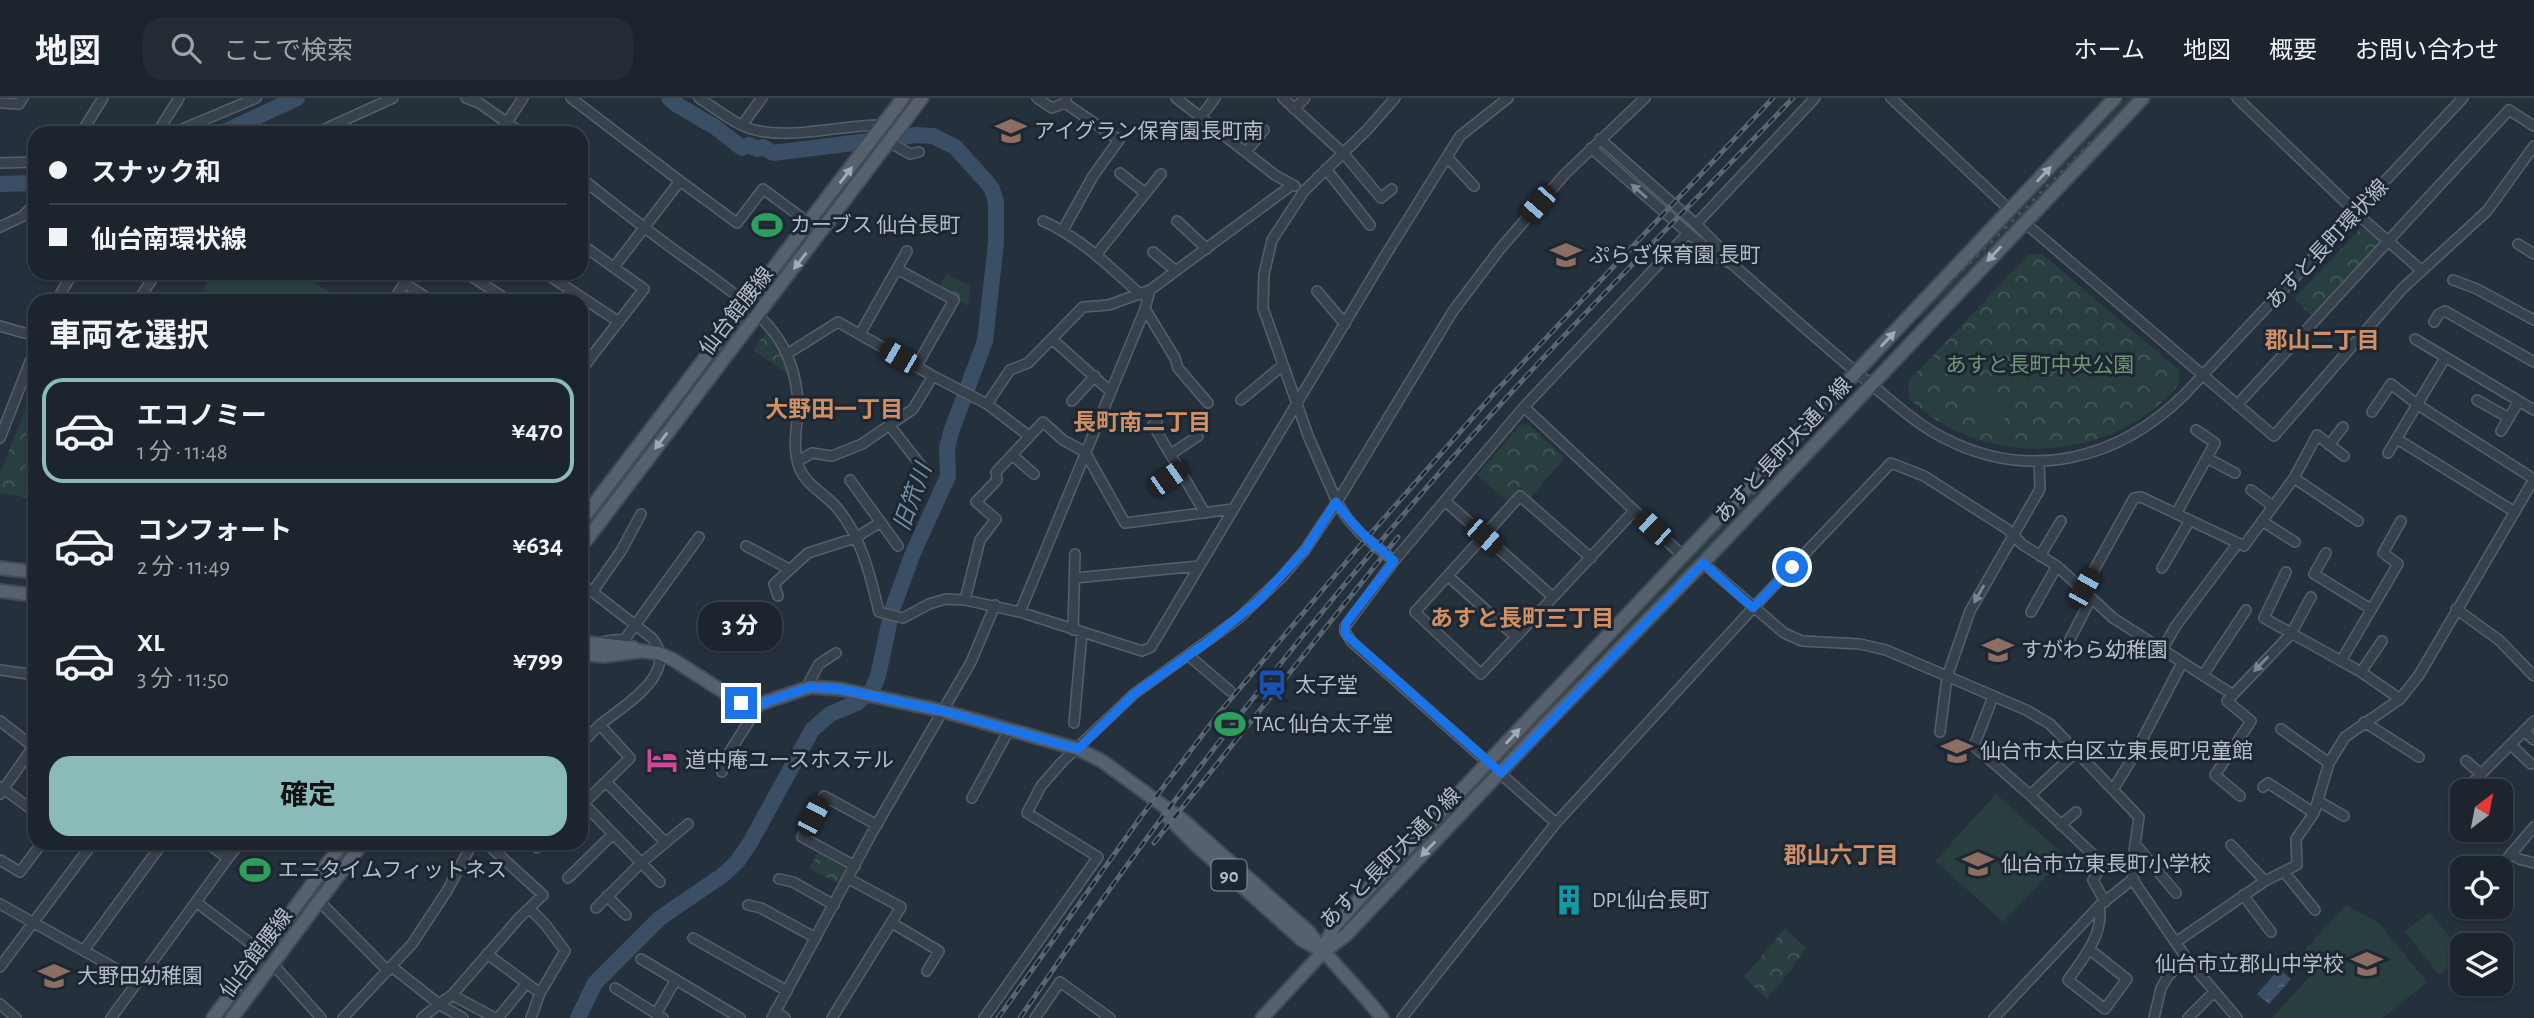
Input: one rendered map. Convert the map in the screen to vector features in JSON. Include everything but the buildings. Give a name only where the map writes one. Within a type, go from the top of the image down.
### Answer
[{"type":"main road","name":"仙台館腰線","points":[[588,512],[903,98]]},
{"type":"main road","name":"仙台館腰線","points":[[588,538],[922,98]]},
{"type":"main road","name":"あすと長町大通り線","points":[[1323,952],[1333,928],[2115,98]]},
{"type":"main road","name":"あすと長町大通り線","points":[[1323,952],[1343,938],[2143,98]]},
{"type":"main road","points":[[0,568],[28,571]]},
{"type":"main road","points":[[0,591],[28,594]]},
{"type":"main road","points":[[588,643],[658,653],[741,703],[760,704]]},
{"type":"main road","points":[[588,655],[604,656],[641,651]]},
{"type":"main road","name":"90","points":[[760,704],[806,688],[840,689],[943,711],[1078,749],[1102,761],[1184,821],[1309,932],[1323,952],[1358,988],[1382,1018]]},
{"type":"main road","name":"仙台館腰線","points":[[213,1018],[338,850]]},
{"type":"main road","name":"仙台館腰線","points":[[232,1018],[357,850]]},
{"type":"main road","points":[[1262,1018],[1323,952]]},
{"type":"street","points":[[0,103],[19,104],[23,98]]},
{"type":"street","points":[[85,126],[103,98]]},
{"type":"street","points":[[161,126],[179,98]]},
{"type":"street","points":[[190,126],[256,98]]},
{"type":"street","points":[[331,126],[393,98]]},
{"type":"street","points":[[466,98],[480,103],[512,126]]},
{"type":"street","points":[[504,126],[523,98]]},
{"type":"street","points":[[571,98],[737,223],[763,189],[809,223]]},
{"type":"street","points":[[742,125],[762,98]]},
{"type":"street","points":[[1037,98],[1052,108],[1065,100],[1119,140],[1093,176],[1063,230]]},
{"type":"street","points":[[1176,98],[1275,175],[1304,191]]},
{"type":"street","points":[[1202,117],[1215,98]]},
{"type":"street","points":[[1283,98],[1343,153],[1381,198],[1392,189]]},
{"type":"street","points":[[1294,109],[1305,98]]},
{"type":"street","points":[[588,183],[746,305],[775,335],[787,354],[796,382],[798,410],[795,444],[800,469],[811,486],[838,508],[855,538],[879,612],[899,618],[946,599],[965,600],[1020,612],[1142,651],[1148,650],[1460,136],[1508,98]]},
{"type":"street","points":[[984,1018],[1098,856],[1027,813],[1041,786],[1062,762],[1134,694],[1239,618],[1282,578],[1305,550],[1336,502],[1453,311],[1507,241],[1564,174],[1645,98]]},
{"type":"street","points":[[1696,225],[1815,98]]},
{"type":"street","points":[[1891,98],[2010,210]]},
{"type":"street","points":[[2237,98],[2421,270]]},
{"type":"street","name":"あすと長町環状線","points":[[1600,139],[1696,225],[1723,251],[1732,264],[1910,416],[1942,437],[1993,457],[2039,461],[2077,457],[2118,443],[2161,416],[2203,375],[2463,98]]},
{"type":"street","points":[[702,99],[742,125],[760,131],[781,133],[881,127]]},
{"type":"street","points":[[1389,100],[1343,153],[1304,191],[1272,240],[1264,274],[1263,308],[1336,502],[1361,534],[1394,561]]},
{"type":"street","points":[[2237,405],[2509,110],[2534,126]]},
{"type":"street","points":[[1246,152],[1264,130]]},
{"type":"street","points":[[887,145],[910,154],[919,152]]},
{"type":"street","points":[[2024,222],[2274,436],[2402,289],[2487,211],[2534,146]]},
{"type":"street","name":"あすと長町環状線","points":[[1591,148],[1688,233],[1719,258],[1732,264]]},
{"type":"street","points":[[1447,157],[1474,186]]},
{"type":"street","points":[[0,163],[28,162]]},
{"type":"street","points":[[1326,169],[1370,225]]},
{"type":"street","points":[[1120,173],[1145,193]]},
{"type":"street","points":[[1096,255],[1161,174]]},
{"type":"street","points":[[614,267],[680,181]]},
{"type":"street","points":[[987,404],[1010,370],[1028,363],[1083,307],[1109,305],[1150,290],[1292,185]]},
{"type":"street","points":[[0,227],[23,216],[28,211]]},
{"type":"street","points":[[1042,221],[1063,230],[1141,295]]},
{"type":"street","points":[[1177,221],[1207,249]]},
{"type":"street","points":[[1556,823],[1352,642],[1345,632],[1346,623],[1394,561],[1524,407],[1688,233]]},
{"type":"street","points":[[2518,244],[2534,254]]},
{"type":"street","points":[[588,249],[644,289],[588,361]]},
{"type":"street","points":[[860,334],[907,251]]},
{"type":"street","points":[[1153,252],[1176,271]]},
{"type":"street","points":[[897,269],[954,300],[916,367]]},
{"type":"street","points":[[397,294],[406,280]]},
{"type":"street","points":[[476,280],[498,294]]},
{"type":"street","points":[[556,280],[577,294]]},
{"type":"street","points":[[2454,280],[2477,289],[2534,320]]},
{"type":"street","points":[[404,283],[421,294]]},
{"type":"street","points":[[1020,612],[1145,309],[1150,290]]},
{"type":"street","points":[[1317,291],[1345,324]]},
{"type":"street","points":[[588,301],[619,322]]},
{"type":"street","points":[[1145,309],[1175,358],[1178,368],[1208,403]]},
{"type":"street","points":[[2434,322],[2439,314],[2445,311],[2534,362]]},
{"type":"street","points":[[787,354],[838,321],[916,367],[987,404],[1030,436]]},
{"type":"street","points":[[0,326],[28,334]]},
{"type":"street","points":[[1052,339],[1110,391]]},
{"type":"street","points":[[2415,339],[2534,410]]},
{"type":"street","points":[[588,353],[592,356]]},
{"type":"street","points":[[2388,453],[2445,358]]},
{"type":"street","points":[[1241,401],[1283,365]]},
{"type":"street","points":[[0,438],[28,367]]},
{"type":"street","points":[[798,461],[812,453],[832,456],[862,444],[913,409],[933,376]]},
{"type":"street","points":[[1072,401],[1095,376]]},
{"type":"street","points":[[2176,942],[2265,881],[2297,865],[2296,839],[2314,813],[2329,763],[2345,737],[2400,699],[2419,675],[2534,479],[2418,405],[2391,384],[2372,412]]},
{"type":"street","points":[[2477,400],[2509,418]]},
{"type":"street","points":[[2501,431],[2519,401]]},
{"type":"street","points":[[1524,407],[1683,556]]},
{"type":"street","points":[[1157,421],[1153,425],[1205,513]]},
{"type":"street","points":[[965,600],[980,540],[996,519],[976,502],[997,480],[996,472],[1043,422],[1063,440],[1085,452],[1125,523],[1233,509]]},
{"type":"street","points":[[890,426],[926,471]]},
{"type":"street","points":[[2329,445],[2343,427]]},
{"type":"street","points":[[2176,514],[2215,443],[2196,430]]},
{"type":"street","points":[[2084,588],[2134,498],[2141,497],[2244,546],[2294,478],[2317,435],[2344,456]]},
{"type":"street","points":[[1171,454],[1198,436]]},
{"type":"street","points":[[2397,439],[2515,512]]},
{"type":"street","points":[[1012,455],[1034,474]]},
{"type":"street","points":[[2207,458],[2235,473]]},
{"type":"street","points":[[1940,732],[1947,677],[1969,611],[2040,489],[2039,461]]},
{"type":"street","points":[[1402,1018],[1556,823],[1888,464],[1924,476],[2007,529],[2084,588],[2091,599],[2113,618],[2232,694]]},
{"type":"street","points":[[1156,487],[1181,470]]},
{"type":"street","points":[[2294,478],[2358,521]]},
{"type":"street","points":[[850,480],[898,546]]},
{"type":"street","points":[[2251,490],[2273,506]]},
{"type":"street","points":[[1591,558],[1520,496],[1415,612],[1481,674],[1591,558],[1634,511]]},
{"type":"street","points":[[1445,501],[1553,597]]},
{"type":"street","points":[[593,591],[621,551],[641,514]]},
{"type":"street","points":[[2162,568],[2190,520]]},
{"type":"street","points":[[2040,556],[2061,521]]},
{"type":"street","points":[[2262,521],[2295,542]]},
{"type":"street","points":[[778,596],[774,584],[808,553],[855,538],[881,522]]},
{"type":"street","points":[[2341,661],[2398,564],[2383,553],[2401,522]]},
{"type":"street","points":[[588,642],[625,639],[699,537]]},
{"type":"street","points":[[2162,650],[2175,627],[2238,543]]},
{"type":"street","points":[[746,546],[789,569]]},
{"type":"street","points":[[2326,553],[2314,574],[2371,609]]},
{"type":"street","points":[[1074,723],[1077,631],[1075,554]]},
{"type":"street","points":[[1703,563],[1784,633],[1802,641],[1841,642],[1886,650],[2026,710],[2050,724],[2140,817],[2131,872],[2133,879],[2187,959],[2237,1018]]},
{"type":"street","points":[[1074,578],[1199,566]]},
{"type":"street","points":[[2031,612],[2057,566]]},
{"type":"street","points":[[2286,572],[2264,618],[2361,672],[2400,699]]},
{"type":"street","points":[[1448,576],[1516,637]]},
{"type":"street","points":[[588,588],[636,624],[656,643],[658,653],[658,670],[648,684],[634,700],[588,737]]},
{"type":"street","points":[[2240,796],[2215,775],[2252,721],[2227,701],[2291,634],[2311,597]]},
{"type":"street","points":[[2070,639],[2091,599]]},
{"type":"street","points":[[785,1018],[773,1015],[877,825],[971,662],[995,605]]},
{"type":"street","points":[[2456,609],[2499,640],[2534,677]]},
{"type":"street","points":[[2203,675],[2246,610]]},
{"type":"street","points":[[2361,672],[2382,641]]},
{"type":"street","points":[[806,688],[818,664],[836,653]]},
{"type":"street","points":[[1188,655],[1230,691]]},
{"type":"street","points":[[2114,788],[2182,663]]},
{"type":"street","points":[[0,670],[28,674]]},
{"type":"street","points":[[1993,697],[1974,746],[2103,864],[2093,880],[2102,904],[2101,914],[2090,949],[2068,980],[2105,1009],[2127,978],[2090,949]]},
{"type":"street","points":[[722,772],[725,759],[760,704]]},
{"type":"street","points":[[2475,779],[2534,720]]},
{"type":"street","points":[[0,721],[28,742]]},
{"type":"street","points":[[2364,722],[2419,757]]},
{"type":"street","points":[[588,798],[630,758],[600,725]]},
{"type":"street","points":[[2281,729],[2329,763]]},
{"type":"street","points":[[972,798],[1009,730]]},
{"type":"street","points":[[2524,730],[2534,740]]},
{"type":"street","points":[[2511,745],[2532,764]]},
{"type":"street","points":[[2030,795],[2077,751]]},
{"type":"street","points":[[28,755],[1,790],[28,807]]},
{"type":"street","points":[[2466,761],[2480,774]]},
{"type":"street","points":[[606,782],[665,842]]},
{"type":"street","points":[[2263,787],[2268,783],[2314,813]]},
{"type":"street","points":[[855,866],[802,836],[824,796],[877,825]]},
{"type":"street","points":[[2318,801],[2344,816]]},
{"type":"street","points":[[588,810],[660,882]]},
{"type":"street","points":[[2061,825],[2076,812]]},
{"type":"street","points":[[596,908],[641,863],[688,824]]},
{"type":"street","points":[[2509,856],[2534,827]]},
{"type":"street","points":[[568,878],[613,834]]},
{"type":"street","points":[[2136,845],[2176,893]]},
{"type":"street","points":[[2231,845],[2265,881]]},
{"type":"street","points":[[0,860],[20,872],[36,850]]},
{"type":"street","points":[[0,967],[88,850]]},
{"type":"street","points":[[83,950],[158,850]]},
{"type":"street","points":[[217,850],[228,858]]},
{"type":"street","points":[[111,1018],[234,850]]},
{"type":"street","points":[[343,1018],[412,944],[447,891],[469,850]]},
{"type":"street","points":[[422,1018],[452,995],[519,918],[543,895],[494,850]]},
{"type":"street","points":[[2511,853],[2519,859],[2534,863]]},
{"type":"street","points":[[2284,873],[2315,910]]},
{"type":"street","points":[[779,879],[793,883],[834,905]]},
{"type":"street","points":[[832,1018],[901,907],[849,879]]},
{"type":"street","points":[[1994,1018],[2102,904],[2133,879]]},
{"type":"street","points":[[2243,895],[2271,932]]},
{"type":"street","points":[[607,896],[626,915]]},
{"type":"street","points":[[319,901],[390,969],[463,1018]]},
{"type":"street","points":[[196,902],[273,962],[321,1018]]},
{"type":"street","points":[[0,904],[138,981]]},
{"type":"street","points":[[748,905],[761,908],[816,938]]},
{"type":"street","points":[[530,909],[565,951],[540,993],[531,1018]]},
{"type":"street","points":[[892,923],[939,951],[927,971]]},
{"type":"street","points":[[693,938],[787,991]]},
{"type":"street","points":[[487,954],[540,993]]},
{"type":"street","points":[[641,959],[740,1018]]},
{"type":"street","points":[[2154,1018],[2161,988],[2168,976],[2187,959]]},
{"type":"street","points":[[615,988],[659,1016],[675,981]]},
{"type":"street","points":[[1035,1018],[1060,982],[1110,1018]]},
{"type":"street","points":[[452,995],[496,1018],[526,984]]},
{"type":"street","points":[[2188,1018],[2214,992]]},
{"type":"street","points":[[0,1004],[16,1018]]},
{"type":"green space","points":[[2127,98],[2133,98],[1951,290],[1919,318],[1918,317]]},
{"type":"green space","points":[[2361,228],[2368,229],[2381,240],[2380,246],[2313,317],[2294,299]]},
{"type":"green space","name":"あすと長町中央公園","points":[[2042,254],[2179,370],[2179,384],[2158,405],[2134,422],[2108,435],[2079,444],[2020,448],[1991,443],[1948,427],[1909,399],[1908,382],[2028,255]]},
{"type":"green space","points":[[947,274],[970,286],[968,306],[938,288]]},
{"type":"green space","points":[[209,280],[309,280],[334,294],[212,294],[203,289]]},
{"type":"green space","points":[[766,333],[779,348],[790,376],[753,350]]},
{"type":"green space","points":[[1996,395],[2009,407],[2004,419],[1992,426],[1975,423],[1976,408],[1986,398]]},
{"type":"green space","points":[[28,403],[28,498],[0,493],[0,473]]},
{"type":"green space","points":[[1528,424],[1565,458],[1530,498],[1520,489],[1508,502],[1477,475],[1520,425]]},
{"type":"green space","points":[[1796,450],[1798,451],[1576,687],[1557,703],[1555,701]]},
{"type":"green space","points":[[1996,794],[2065,856],[2003,922],[1935,861]]},
{"type":"green space","points":[[818,852],[843,865],[846,871],[839,884],[809,868]]},
{"type":"green space","points":[[2346,905],[2378,922],[2427,982],[2383,1018],[2272,1018],[2310,976],[2296,959]]},
{"type":"green space","points":[[2430,912],[2450,938],[2450,966],[2439,975],[2405,931]]},
{"type":"green space","points":[[1785,928],[1806,948],[1767,999],[1744,977]]},
{"type":"water","points":[[2279,969],[2291,979],[2269,1004],[2257,994]]},
{"type":"waterway","name":"旧笊川","points":[[237,126],[297,98]]},
{"type":"waterway","name":"旧笊川","points":[[578,1018],[595,983],[660,918],[723,875],[737,862],[812,730],[830,714],[857,703],[872,690],[878,676],[892,610],[913,553],[948,476],[947,448],[951,432],[985,341],[996,243],[996,202],[992,189],[955,147],[933,136],[917,135],[773,153],[763,147],[757,149],[749,145],[742,148],[669,98]]},
{"type":"waterway","name":"旧笊川","points":[[0,184],[28,183]]},
{"type":"railway","points":[[998,1018],[1140,818],[1219,713],[1358,548],[1496,391],[1773,98]]},
{"type":"railway","points":[[1020,1018],[1120,874],[1225,734],[1391,529],[1532,370],[1793,98]]},
{"type":"railway","points":[[1154,843],[1398,537]]},
{"type":"place","name":"アイグラン保育園長町南","points":[[1011,131]]},
{"type":"place","name":"カーブス 仙台長町","points":[[767,225]]},
{"type":"place","name":"ぷらざ保育園 長町","points":[[1566,255]]},
{"type":"place","name":"すがわら幼稚園","points":[[1998,650]]},
{"type":"place","name":"太子堂","points":[[1272,685]]},
{"type":"place","name":"TAC 仙台太子堂","points":[[1230,724]]},
{"type":"place","name":"仙台市太白区立東長町児童館","points":[[1957,751]]},
{"type":"place","name":"道中庵ユースホステル","points":[[662,760]]},
{"type":"place","name":"仙台市立東長町小学校","points":[[1978,864]]},
{"type":"place","name":"エニタイムフィットネス","points":[[255,870]]},
{"type":"place","name":"DPL仙台長町","points":[[1569,900]]},
{"type":"place","name":"仙台市立郡山中学校","points":[[2367,964]]},
{"type":"place","name":"大野田幼稚園","points":[[54,976]]},
{"type":"district","name":"郡山二丁目","points":[[2322,340]]},
{"type":"district","name":"大野田一丁目","points":[[834,409]]},
{"type":"district","name":"長町南二丁目","points":[[1142,422]]},
{"type":"district","name":"あすと長町三丁目","points":[[1522,618]]},
{"type":"district","name":"郡山六丁目","points":[[1841,855]]},
{"type":"route","points":[[741,703],[760,704],[810,687],[840,689],[943,711],[1078,749],[1134,694],[1210,640],[1258,601],[1305,550],[1336,502],[1361,534],[1394,561],[1346,623],[1347,636],[1501,773],[1703,563],[1753,608],[1792,567]]}]
